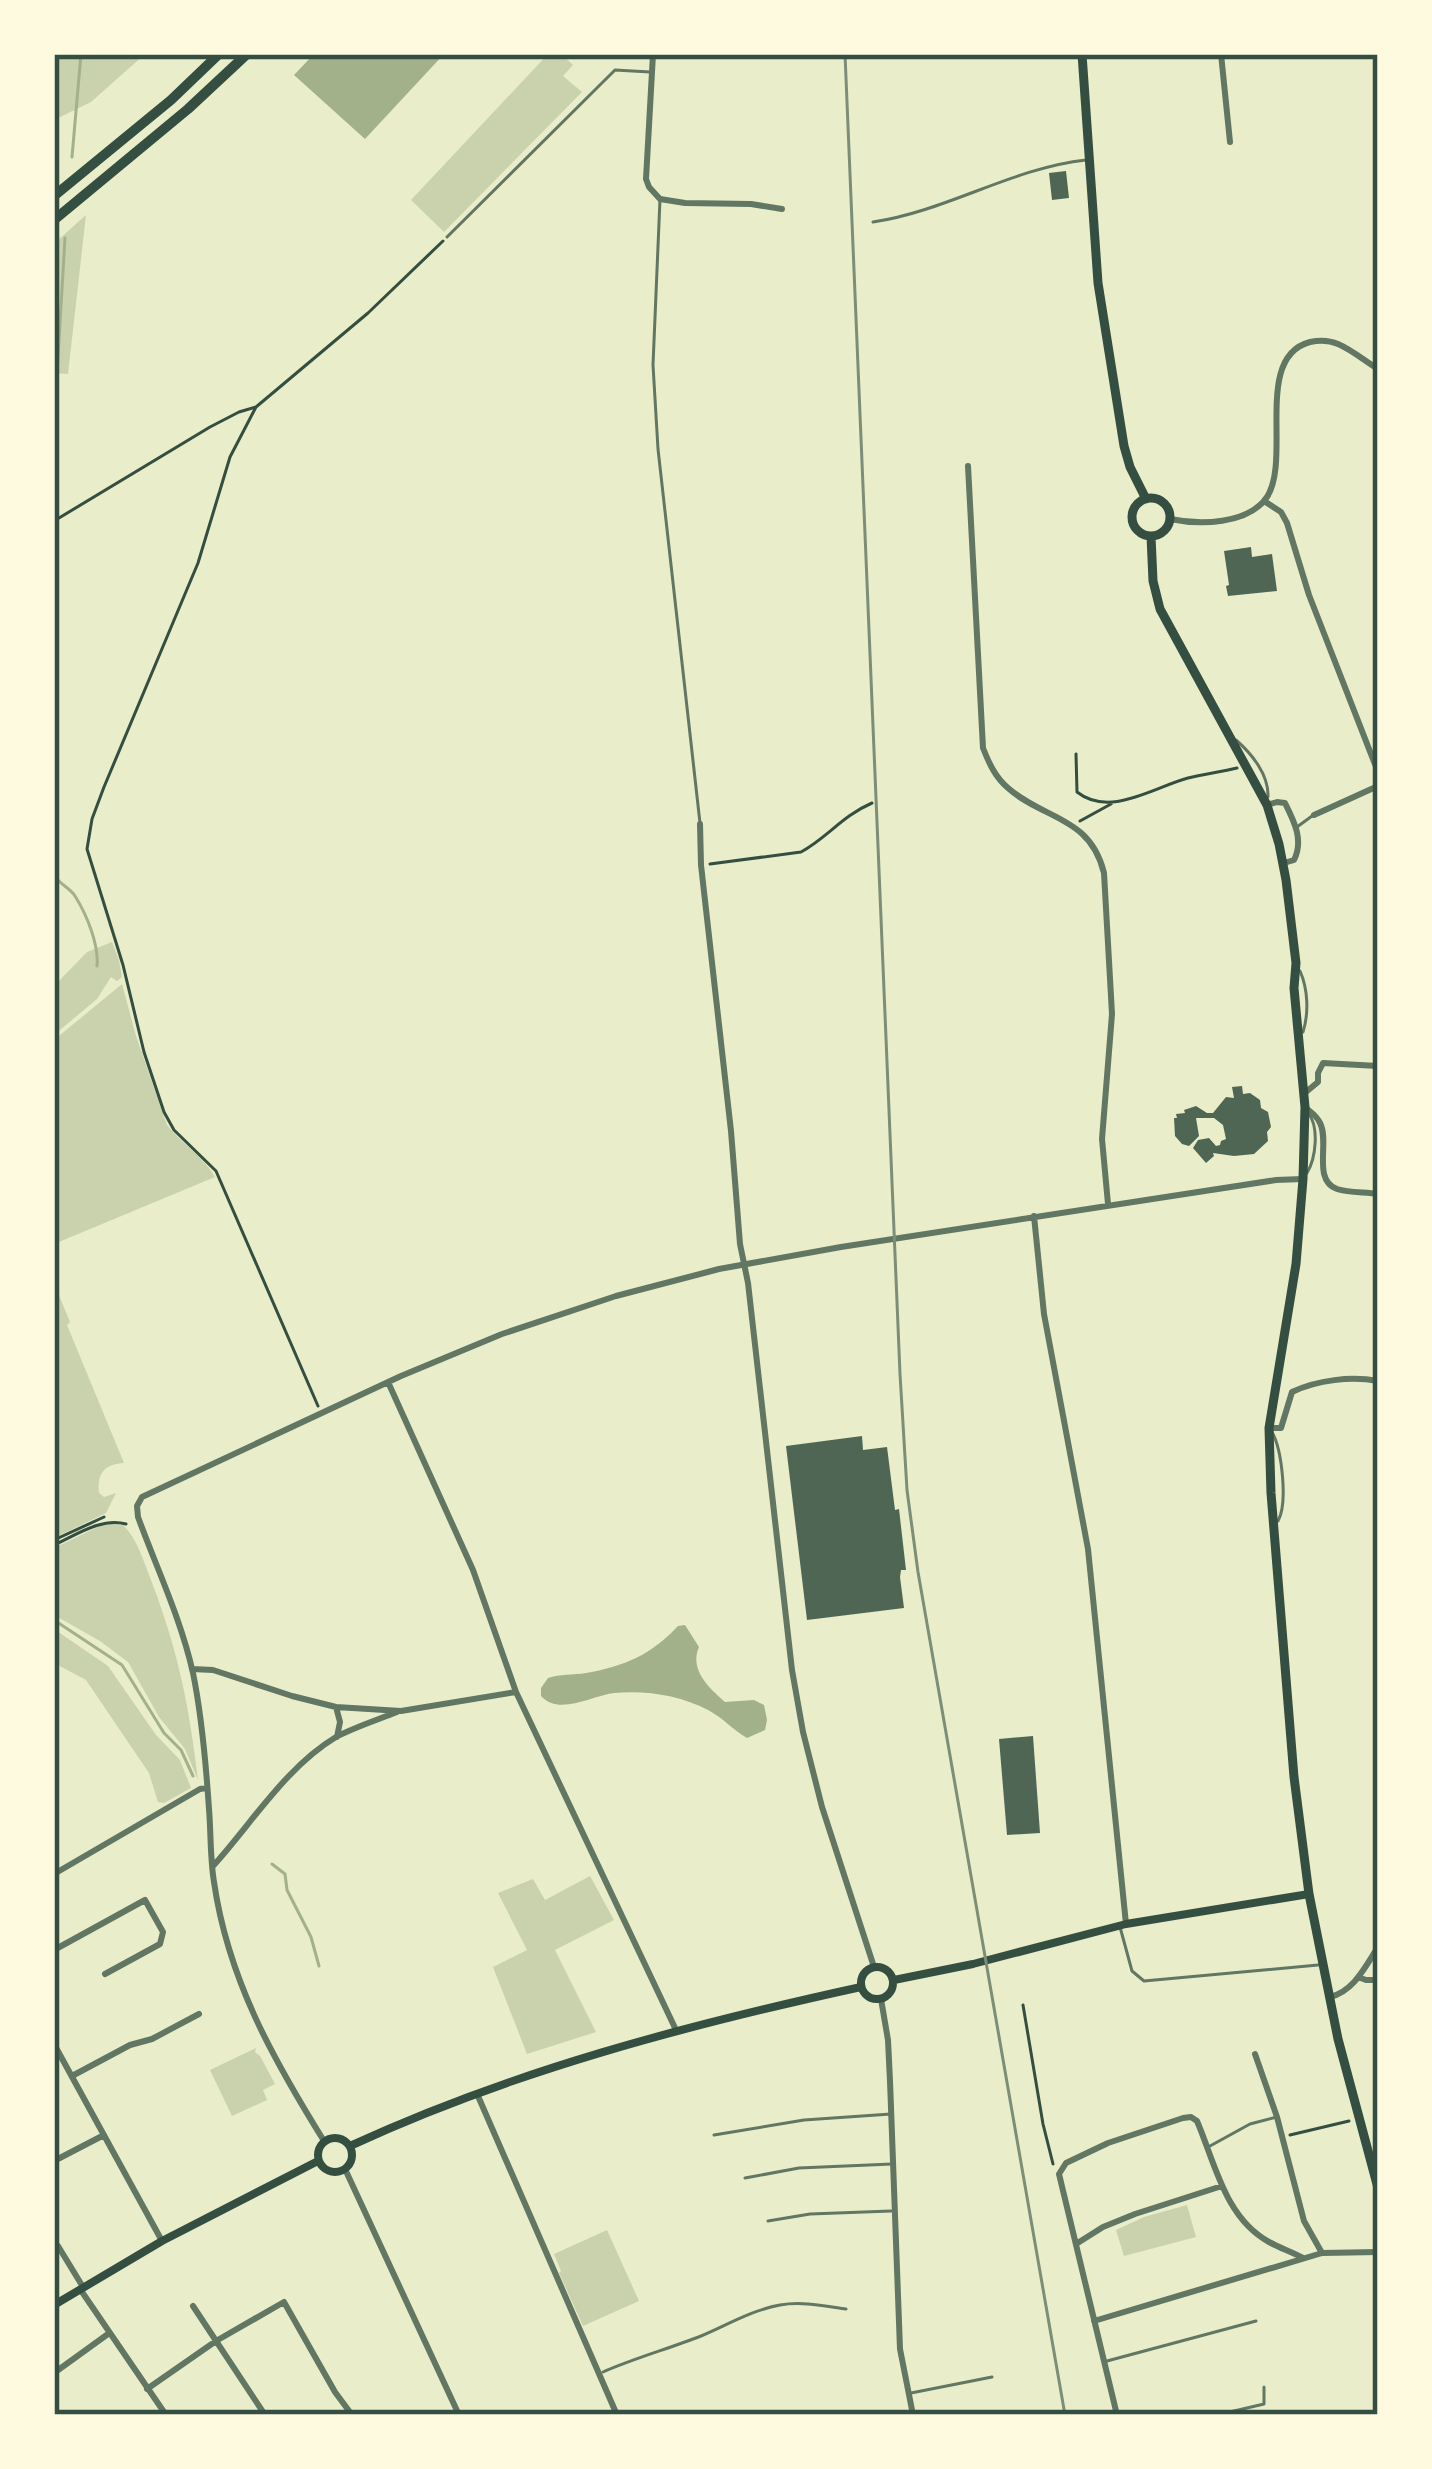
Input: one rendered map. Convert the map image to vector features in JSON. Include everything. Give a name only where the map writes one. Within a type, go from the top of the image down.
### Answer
[{"type":"highway","points":[[54,196],[219,54]]},
{"type":"highway","points":[[54,220],[247,54]]},
{"type":"main road","points":[[1082,54],[1097,283],[1128,461],[1146,499]]},
{"type":"main road","points":[[1146,499],[1163,502],[1170,519],[1162,533],[1151,536],[1132,523],[1133,510],[1146,499]]},
{"type":"main road","points":[[1151,536],[1160,609],[1267,805],[1284,863],[1305,1107],[1296,1264],[1270,1428],[1274,1528],[1294,1777],[1309,1894],[1341,2051],[1378,2188]]},
{"type":"main road","points":[[894,1980],[1123,1925],[1309,1894]]},
{"type":"main road","points":[[874,1967],[888,1971],[894,1980],[892,1992],[881,2000],[869,1998],[861,1988],[863,1975],[874,1967]]},
{"type":"main road","points":[[350,2146],[563,2066],[676,2032],[861,1988]]},
{"type":"main road","points":[[342,2138],[350,2146],[352,2158],[340,2172],[327,2170],[318,2161],[324,2140],[342,2138]]},
{"type":"main road","points":[[54,2305],[162,2241],[318,2161]]},
{"type":"street","points":[[653,54],[649,187],[660,199],[782,209]]},
{"type":"street","points":[[1221,54],[1230,142]]},
{"type":"street","points":[[1170,519],[1235,518],[1264,501],[1274,475],[1280,379],[1289,354],[1323,340],[1378,369]]},
{"type":"street","points":[[968,466],[983,748],[1006,786],[1076,826],[1087,838],[1099,856],[1106,884],[1111,1038],[1102,1155],[1108,1204]]},
{"type":"street","points":[[1264,501],[1281,512],[1288,524],[1309,595],[1378,772]]},
{"type":"street","points":[[1314,815],[1378,786]]},
{"type":"street","points":[[1267,805],[1285,803],[1297,827],[1298,854],[1284,863]]},
{"type":"street","points":[[700,824],[743,1264],[795,1691],[818,1791],[874,1967]]},
{"type":"street","points":[[1305,1092],[1318,1082],[1322,1063],[1378,1066]]},
{"type":"street","points":[[1305,1107],[1319,1119],[1323,1130],[1323,1169],[1329,1184],[1378,1194]]},
{"type":"street","points":[[324,2140],[257,2025],[227,1944],[212,1868],[198,1700],[180,1624],[137,1506],[142,1497],[388,1382],[616,1296],[743,1264],[1108,1204],[1303,1179]]},
{"type":"street","points":[[1034,1216],[1044,1314],[1091,1571],[1123,1925]]},
{"type":"street","points":[[1270,1428],[1282,1428],[1292,1392],[1302,1387],[1326,1381],[1378,1381]]},
{"type":"street","points":[[388,1382],[473,1570],[516,1692],[676,2032]]},
{"type":"street","points":[[192,1669],[213,1670],[336,1707],[400,1711],[516,1692]]},
{"type":"street","points":[[336,1707],[337,1737]]},
{"type":"street","points":[[212,1868],[276,1790],[312,1756],[337,1737],[400,1711]]},
{"type":"street","points":[[54,1874],[208,1788]]},
{"type":"street","points":[[54,1950],[145,1900],[163,1932],[160,1944],[105,1974]]},
{"type":"street","points":[[1330,1997],[1344,1992],[1378,1947]]},
{"type":"street","points":[[1358,1977],[1378,1980]]},
{"type":"street","points":[[881,2000],[888,2040],[900,2349],[913,2415]]},
{"type":"street","points":[[72,2076],[199,2014]]},
{"type":"street","points":[[54,2044],[162,2241]]},
{"type":"street","points":[[1255,2054],[1277,2116],[1304,2221],[1322,2253]]},
{"type":"street","points":[[478,2096],[616,2412]]},
{"type":"street","points":[[1118,2415],[1057,2166],[1108,2143],[1191,2117],[1197,2121],[1232,2206],[1270,2243],[1303,2258]]},
{"type":"street","points":[[54,2161],[104,2134]]},
{"type":"street","points":[[345,2169],[459,2415]]},
{"type":"street","points":[[1076,2243],[1135,2214],[1222,2186]]},
{"type":"street","points":[[54,2248],[58,2246],[108,2334],[166,2415]]},
{"type":"street","points":[[1094,2321],[1322,2253],[1378,2252]]},
{"type":"street","points":[[147,2389],[284,2302],[352,2415]]},
{"type":"street","points":[[193,2306],[265,2415]]},
{"type":"street","points":[[54,2373],[108,2334]]},
{"type":"lane","points":[[447,237],[615,70],[652,72]]},
{"type":"lane","points":[[874,222],[901,218],[1021,174],[1088,160]]},
{"type":"lane","points":[[660,199],[653,365],[658,449],[700,824]]},
{"type":"lane","points":[[1297,827],[1314,815]]},
{"type":"lane","points":[[1123,1925],[1132,1971],[1144,1981],[1322,1964]]},
{"type":"lane","points":[[714,2134],[804,2120],[892,2114]]},
{"type":"lane","points":[[1208,2147],[1250,2124],[1277,2116]]},
{"type":"lane","points":[[745,2178],[799,2168],[893,2164]]},
{"type":"lane","points":[[768,2221],[810,2214],[895,2211]]},
{"type":"lane","points":[[598,2374],[760,2310],[801,2303],[846,2308]]},
{"type":"lane","points":[[1105,2362],[1256,2321]]},
{"type":"lane","points":[[907,2394],[992,2377]]},
{"type":"lane","points":[[1217,2415],[1264,2404],[1264,2387]]},
{"type":"lane","points":[[603,2415],[616,2412]]},
{"type":"path","points":[[54,521],[284,386],[447,237]]},
{"type":"path","points":[[256,406],[230,458],[198,563],[104,787],[87,849],[164,1112],[174,1130],[216,1171],[321,1413]]},
{"type":"path","points":[[1076,754],[1076,792],[1096,802],[1113,803]]},
{"type":"path","points":[[1080,821],[1113,803],[1190,777],[1238,768]]},
{"type":"path","points":[[701,865],[801,852],[872,803]]},
{"type":"path","points":[[54,1542],[103,1520],[126,1524]]},
{"type":"path","points":[[1023,2005],[1043,2124],[1057,2166]]},
{"type":"path","points":[[1282,2137],[1349,2122]]},
{"type":"shaded area","points":[[61,54],[145,54],[91,102],[54,120],[54,59]]},
{"type":"shaded area","points":[[314,54],[444,54],[365,139],[294,75]]},
{"type":"shaded area","points":[[548,54],[561,54],[573,65],[563,76],[582,92],[444,232],[411,200]]},
{"type":"shaded area","points":[[86,215],[68,374],[54,373],[58,240]]},
{"type":"shaded area","points":[[112,942],[122,977],[117,981],[111,977],[97,999],[54,1035],[54,986],[87,952]]},
{"type":"shaded area","points":[[122,984],[167,1125],[215,1177],[54,1244],[54,1040]]},
{"type":"shaded area","points":[[54,1283],[124,1463],[111,1465],[99,1480],[99,1493],[104,1497],[116,1493],[106,1513],[54,1538]]},
{"type":"shaded area","points":[[121,1523],[139,1549],[175,1654],[198,1780],[185,1749],[159,1717],[128,1662],[54,1615],[54,1548],[104,1524]]},
{"type":"shaded area","points":[[685,1625],[699,1647],[697,1663],[707,1685],[725,1702],[754,1700],[764,1705],[765,1730],[747,1738],[708,1710],[662,1695],[614,1693],[566,1705],[541,1696],[548,1678],[625,1663]]},
{"type":"shaded area","points":[[54,1629],[108,1666],[156,1735],[180,1760],[191,1788],[158,1802],[149,1773],[86,1680],[54,1663]]},
{"type":"shaded area","points":[[590,1876],[614,1920],[555,1950],[596,2032],[527,2054],[493,1967],[527,1950],[498,1893],[533,1879],[545,1900]]},
{"type":"shaded area","points":[[256,2048],[275,2084],[263,2090],[267,2100],[232,2116],[210,2070]]},
{"type":"shaded area","points":[[1187,2205],[1196,2237],[1124,2256],[1116,2230]]},
{"type":"shaded area","points":[[607,2230],[639,2301],[583,2326],[554,2254]]},
{"type":"building","points":[[1066,171],[1069,198],[1052,200],[1049,173]]},
{"type":"building","points":[[1251,547],[1252,557],[1272,554],[1277,591],[1228,596],[1224,551]]},
{"type":"building","points":[[1242,1086],[1243,1094],[1260,1100],[1261,1108],[1268,1112],[1268,1141],[1254,1154],[1213,1153],[1206,1163],[1193,1148],[1198,1140],[1209,1138],[1220,1145],[1226,1139],[1223,1125],[1214,1118],[1196,1118],[1199,1136],[1189,1146],[1175,1136],[1174,1118],[1196,1106],[1213,1113],[1226,1097],[1234,1098],[1232,1087]]},
{"type":"building","points":[[862,1436],[863,1450],[887,1447],[906,1570],[901,1570],[900,1577],[904,1608],[807,1620],[786,1446]]},
{"type":"building","points":[[1033,1736],[1040,1833],[1007,1835],[999,1739]]},
{"type":"waterway","points":[[72,157],[81,54]]},
{"type":"waterway","points":[[54,425],[65,238]]},
{"type":"waterway","points":[[54,875],[84,912],[97,966]]},
{"type":"waterway","points":[[54,1620],[122,1665],[164,1733],[181,1750],[193,1776]]},
{"type":"waterway","points":[[272,1864],[285,1874],[287,1890],[311,1937],[319,1966]]},
{"type":"railway","points":[[845,54],[907,1490],[1065,2415]]}]
